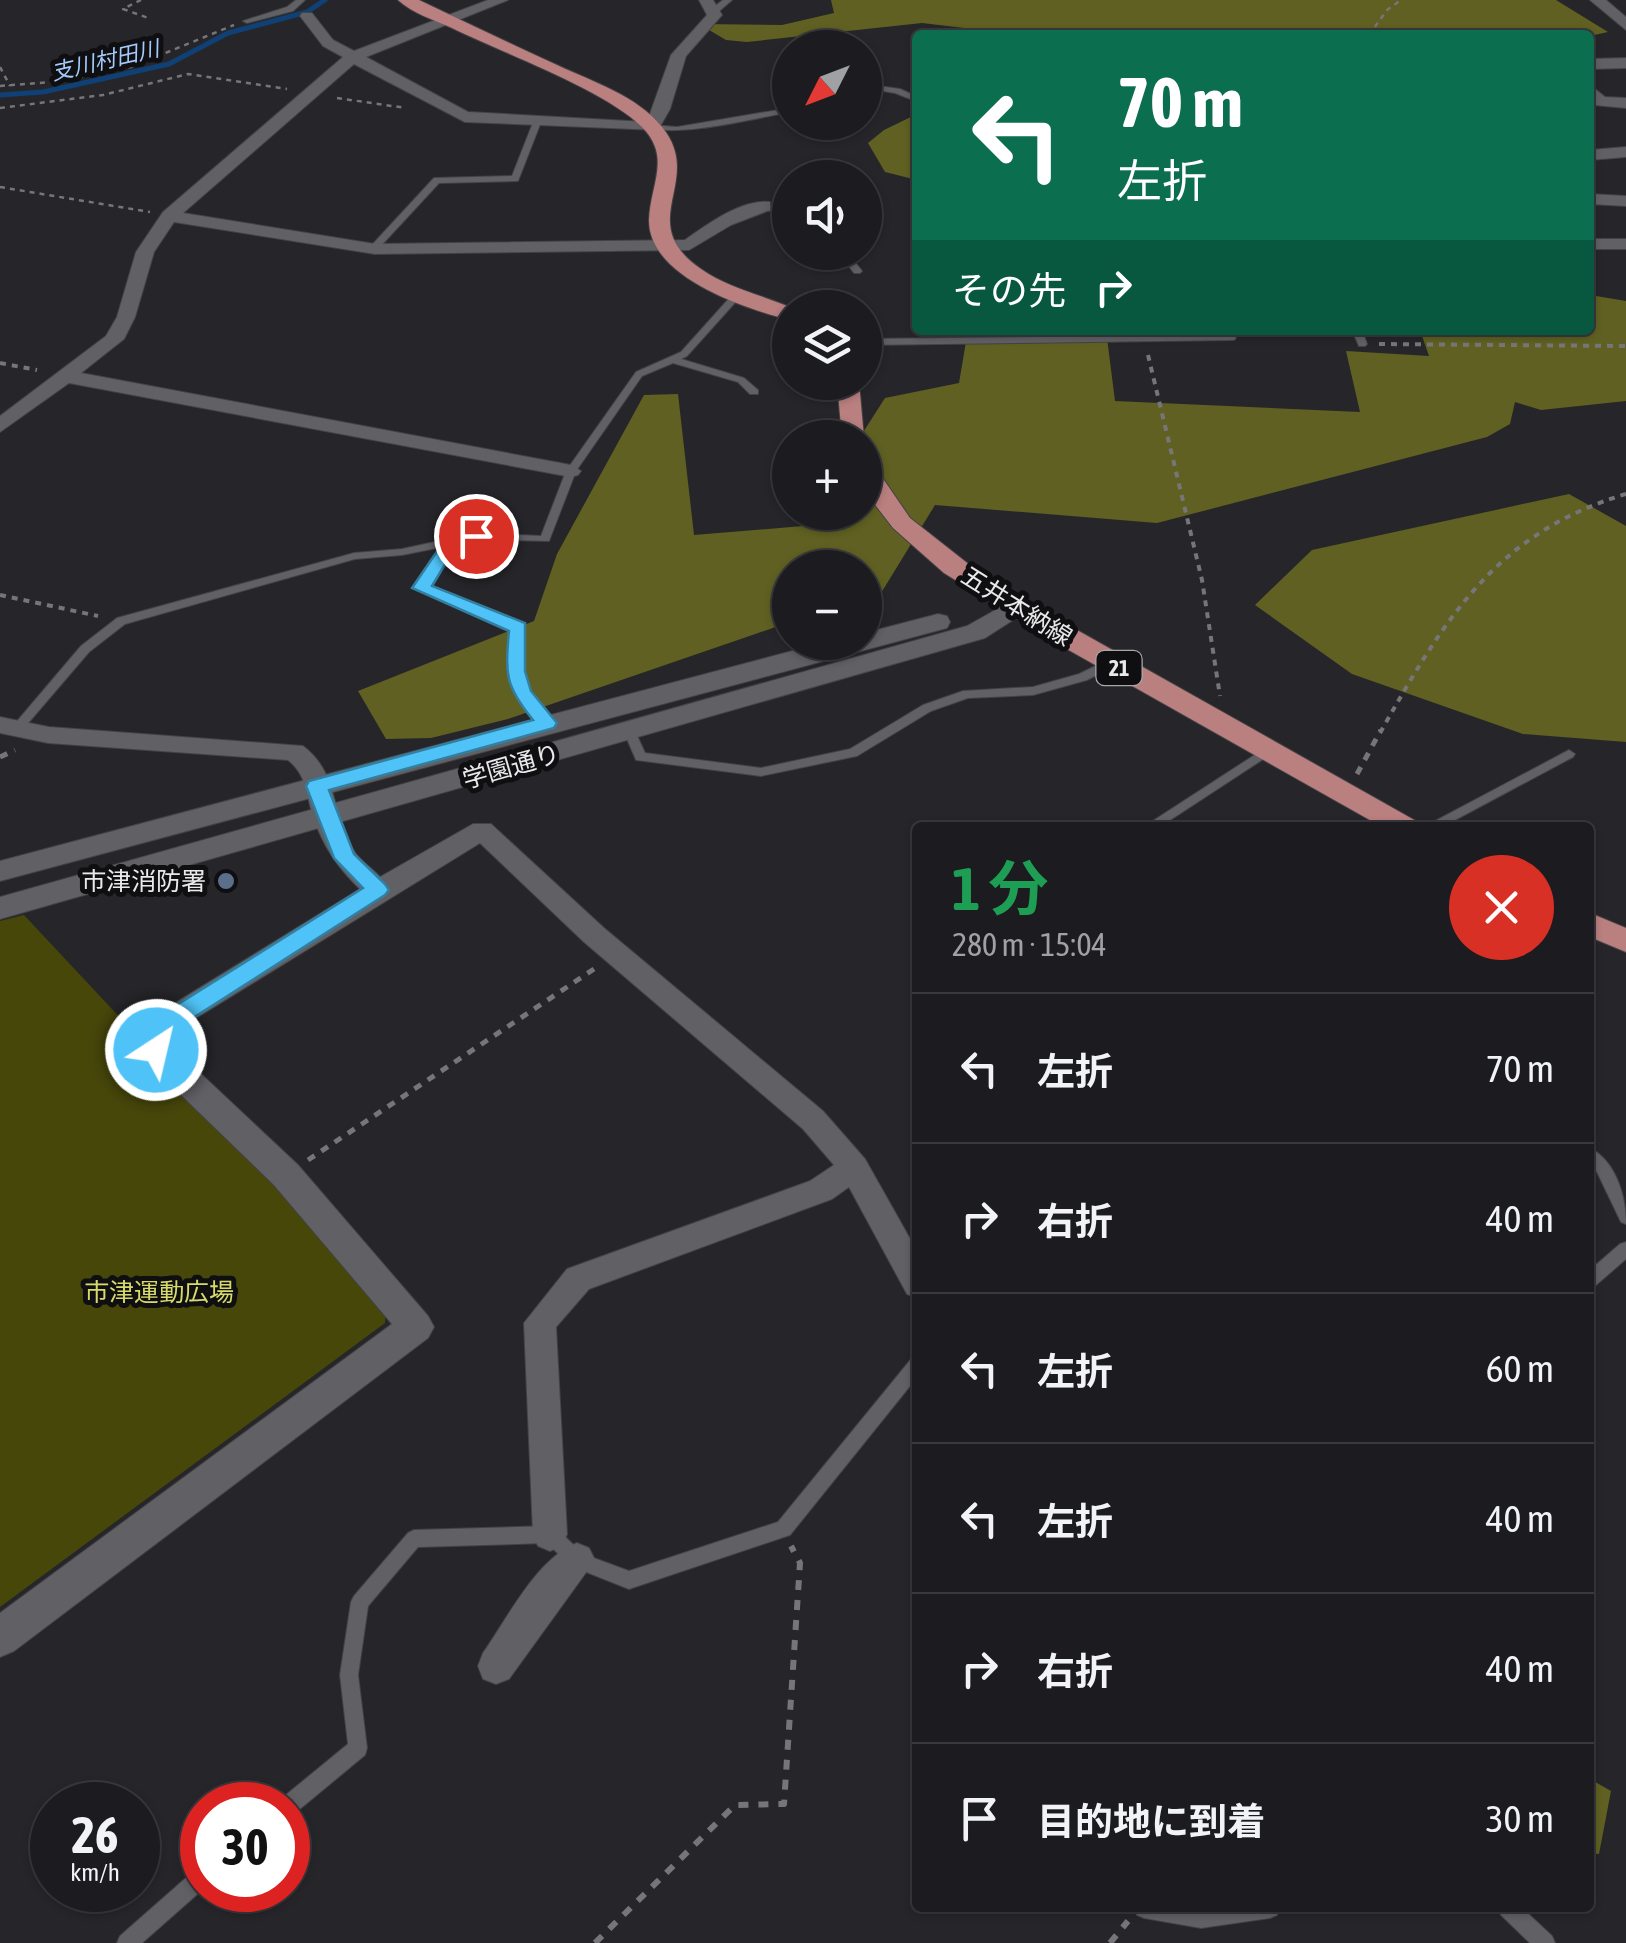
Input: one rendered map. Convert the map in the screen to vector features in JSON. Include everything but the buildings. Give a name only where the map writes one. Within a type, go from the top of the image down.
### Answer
[{"type":"main road","points":[[406,0],[614,99],[652,127],[670,154],[672,168],[656,220],[664,246],[690,272],[772,308]]},
{"type":"main road","name":"五井本納線","points":[[882,496],[920,540],[1015,607],[1391,822]]},
{"type":"main road","points":[[1594,926],[1626,941]]},
{"type":"street","points":[[0,426],[70,377],[114,339],[126,317],[145,252],[169,216],[308,93],[353,57],[500,0]]},
{"type":"street","points":[[1602,4],[1626,6]]},
{"type":"street","points":[[1602,4],[1626,25]]},
{"type":"street","points":[[304,8],[318,34],[465,117],[652,127],[679,55],[715,15],[710,6]]},
{"type":"street","points":[[1594,64],[1626,63]]},
{"type":"street","points":[[1594,95],[1600,102],[1626,102]]},
{"type":"street","points":[[1594,156],[1626,152]]},
{"type":"street","points":[[1594,199],[1626,201]]},
{"type":"street","points":[[169,216],[374,248],[689,246],[725,221],[764,206]]},
{"type":"street","points":[[1594,244],[1626,244]]},
{"type":"street","points":[[70,377],[571,471]]},
{"type":"street","points":[[882,637],[969,614],[1015,607]]},
{"type":"street","name":"学園通り","points":[[0,908],[976,632],[1015,607]]},
{"type":"street","points":[[0,871],[792,660]]},
{"type":"street","points":[[10,726],[48,735],[294,752],[312,766],[326,817],[345,858],[378,890]]},
{"type":"street","points":[[0,1637],[416,1326],[286,1175],[156,1050],[156,1030],[378,890],[482,830],[812,1120],[854,1168],[912,1273]]},
{"type":"street","points":[[109,842],[116,876]]},
{"type":"street","points":[[550,1534],[540,1324],[578,1279],[821,1190],[854,1168]]},
{"type":"street","points":[[496,1666],[545,1595],[577,1560]]},
{"type":"lane","points":[[710,6],[728,0]]},
{"type":"lane","points":[[246,21],[304,8]]},
{"type":"lane","points":[[882,88],[912,97]]},
{"type":"lane","points":[[652,127],[694,127],[772,113]]},
{"type":"lane","points":[[374,248],[437,180],[515,179],[537,122]]},
{"type":"lane","points":[[764,206],[772,209]]},
{"type":"lane","points":[[10,726],[85,649],[121,621],[310,566],[476,536],[545,538],[571,471],[639,374],[684,354],[737,295]]},
{"type":"lane","points":[[1009,340],[1021,335]]},
{"type":"lane","points":[[1359,335],[1362,344]]},
{"type":"lane","points":[[882,342],[1231,338]]},
{"type":"lane","points":[[670,359],[741,380],[754,392]]},
{"type":"lane","points":[[446,543],[447,550],[422,588],[519,628],[515,671],[522,693],[547,723]]},
{"type":"lane","points":[[630,732],[640,757],[760,772],[853,752],[926,708],[967,694],[1033,690],[1083,676],[1110,663]]},
{"type":"lane","points":[[1157,822],[1268,750]]},
{"type":"lane","points":[[1439,822],[1569,754]]},
{"type":"lane","points":[[1594,1158],[1603,1168],[1626,1217]]},
{"type":"lane","points":[[1594,1277],[1626,1249]]},
{"type":"lane","points":[[310,1788],[358,1748],[348,1674],[360,1602],[414,1539],[550,1534],[577,1560],[629,1580],[784,1529],[912,1370]]},
{"type":"lane","points":[[127,1943],[180,1896]]},
{"type":"lane","points":[[1166,1912],[1201,1918],[1242,1912]]},
{"type":"lane","points":[[1512,1912],[1545,1943]]},
{"type":"path","points":[[141,0],[123,9],[151,20]]},
{"type":"path","points":[[1373,30],[1387,10],[1401,0]]},
{"type":"path","points":[[0,86],[131,68],[181,49],[208,33],[246,21]]},
{"type":"path","points":[[0,67],[10,86]]},
{"type":"path","points":[[0,108],[104,95],[188,74],[392,106],[442,107]]},
{"type":"path","points":[[0,187],[169,216]]},
{"type":"path","points":[[1144,337],[1202,580],[1225,728]]},
{"type":"path","points":[[1362,344],[1626,346]]},
{"type":"path","points":[[1346,794],[1400,694],[1494,567],[1518,542],[1569,514],[1626,494]]},
{"type":"path","points":[[0,595],[121,621]]},
{"type":"path","points":[[286,1175],[618,953]]},
{"type":"path","points":[[595,1943],[735,1806],[784,1804],[800,1563],[784,1529]]},
{"type":"path","points":[[1110,1943],[1138,1912]]},
{"type":"green space","name":"市津運動広場","points":[[24,915],[386,1302],[385,1323],[0,1607],[0,921]]},
{"type":"shaded area","points":[[831,0],[1556,0],[1608,32],[1594,35],[1594,30],[981,30],[922,23],[858,30],[772,30],[772,39],[747,42],[726,40],[699,24],[782,25],[834,13]]},
{"type":"shaded area","points":[[912,116],[912,179],[885,172],[882,160],[878,160],[868,143],[882,140],[882,132]]},
{"type":"shaded area","points":[[1594,296],[1626,301],[1626,401],[1541,410],[1515,402],[1510,424],[1487,437],[1157,523],[935,505],[882,591],[882,550],[772,550],[772,628],[508,719],[431,738],[386,739],[358,691],[534,621],[557,554],[644,395],[678,394],[694,535],[772,529],[882,530],[882,420],[871,420],[885,398],[959,383],[967,335],[1107,335],[1115,401],[1360,412],[1346,351],[1429,356],[1422,335],[1594,335]]},
{"type":"shaded area","points":[[1569,494],[1626,526],[1626,742],[1523,734],[1352,674],[1255,605],[1312,550]]},
{"type":"shaded area","points":[[1594,1781],[1611,1791],[1599,1854],[1594,1853]]},
{"type":"waterway","name":"支川村田川","points":[[0,95],[43,92],[169,64],[228,33],[307,12],[325,0]]},
{"type":"place","name":"市津消防署","points":[[226,881]]},
{"type":"route","points":[[156,1050],[156,1030],[378,890],[345,858],[317,786],[547,723],[522,693],[515,671],[519,628],[422,588],[447,550],[446,543],[476,536]]}]
